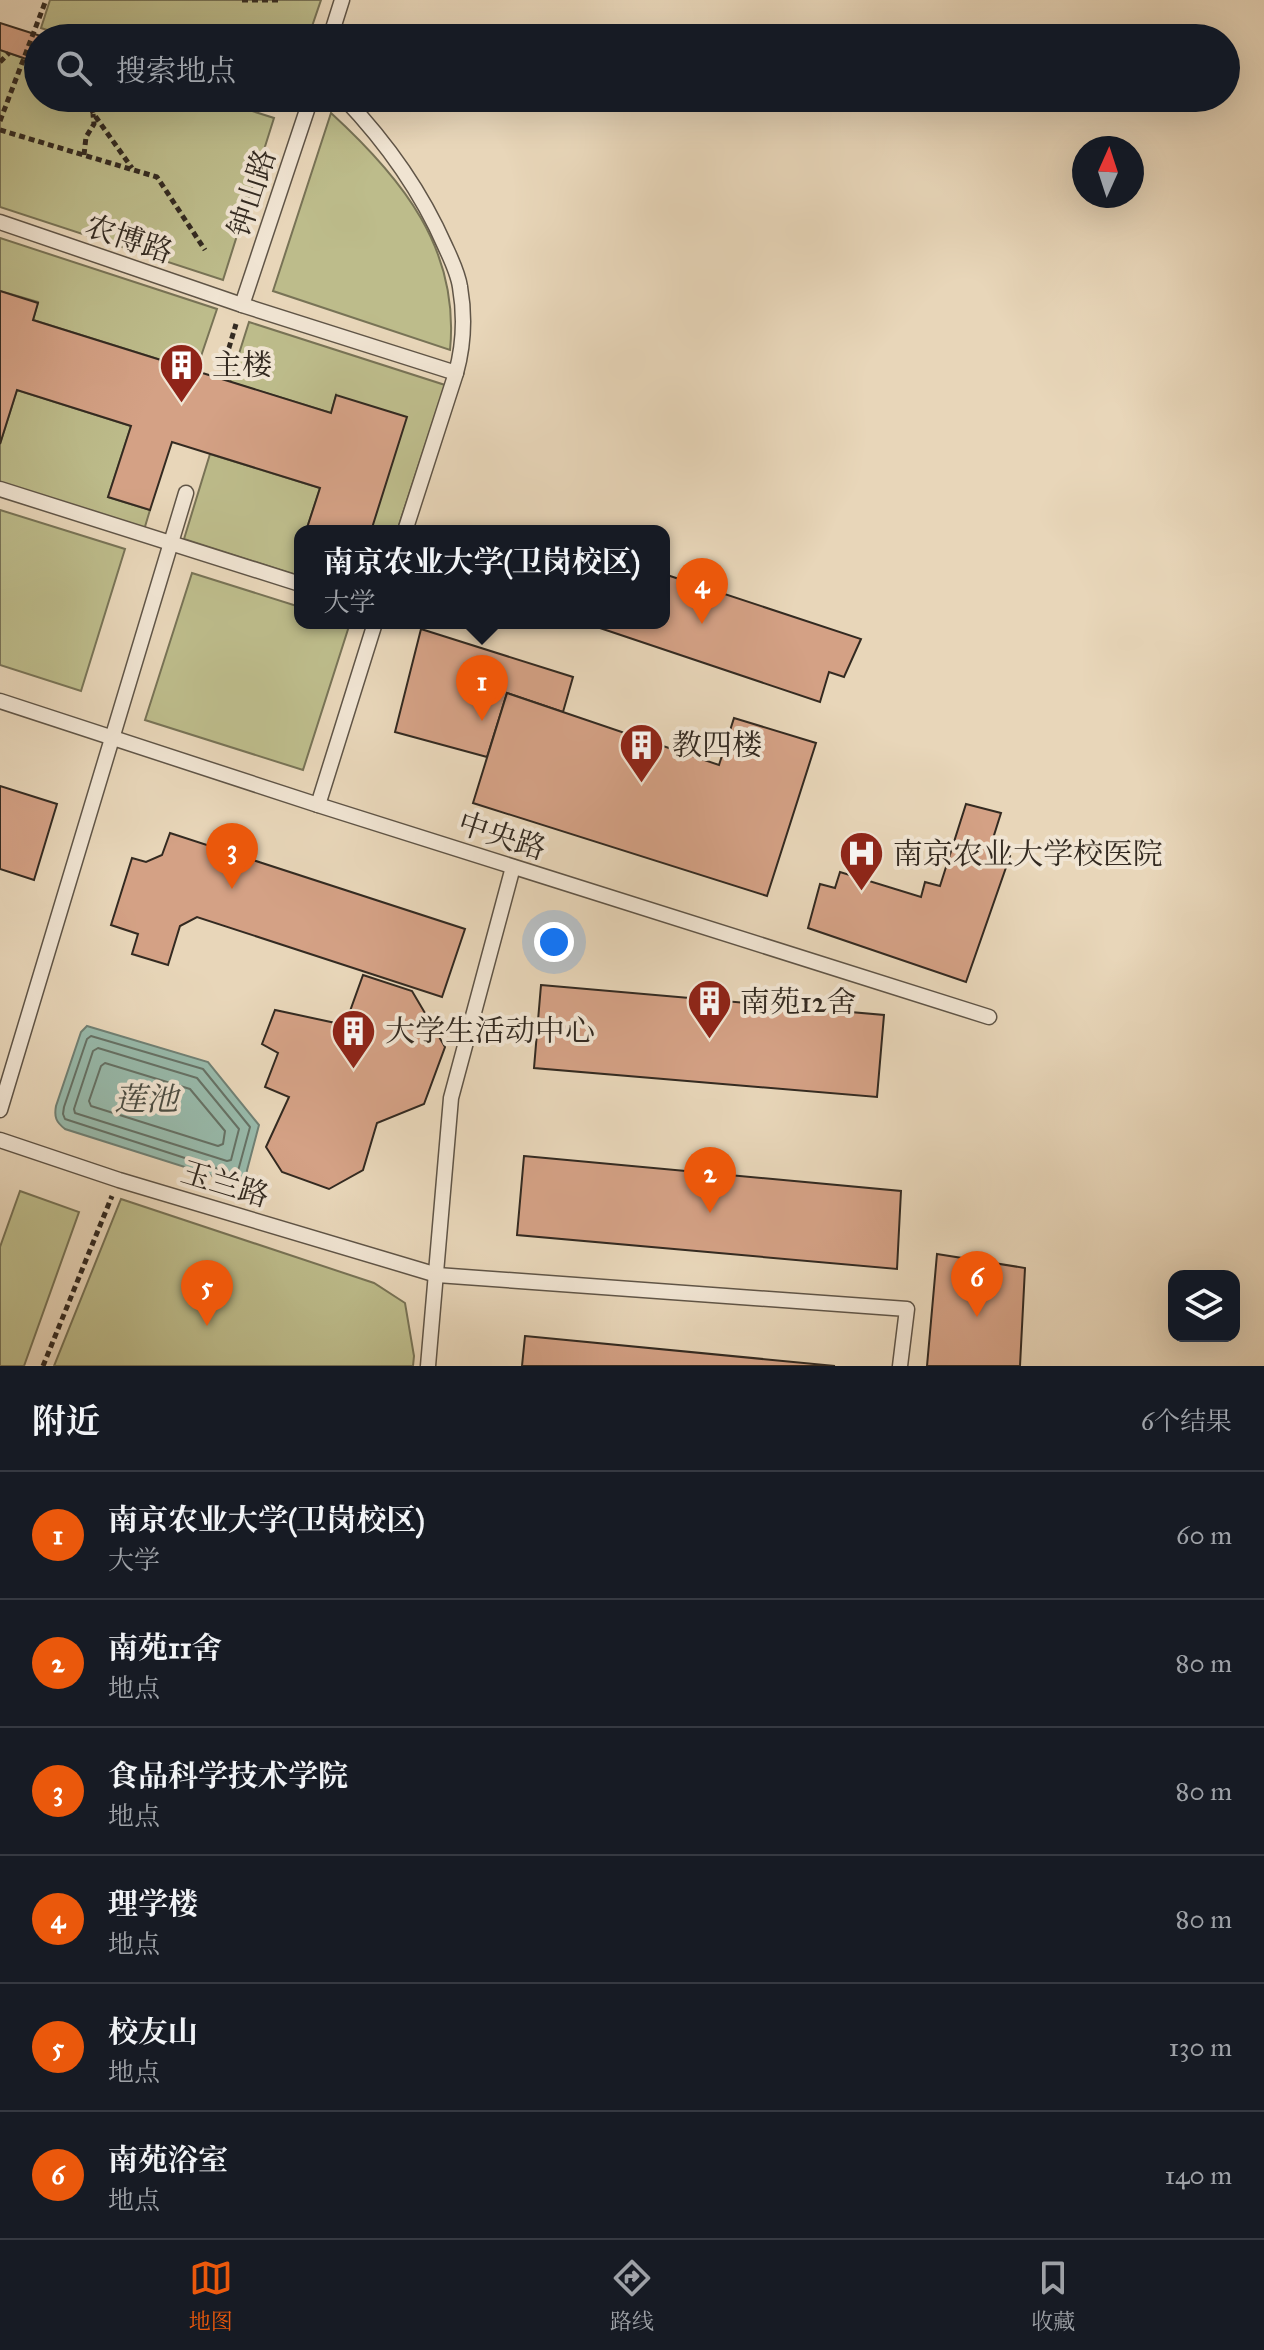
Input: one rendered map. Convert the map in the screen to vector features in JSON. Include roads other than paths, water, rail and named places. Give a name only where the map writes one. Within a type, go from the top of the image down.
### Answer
[{"type":"lane","points":[[334,24],[342,0]]},
{"type":"lane","name":"钟山路","points":[[242,305],[306,112]]},
{"type":"lane","points":[[356,112],[418,193],[460,284],[464,326],[462,352],[407,525]]},
{"type":"lane","name":"农博路","points":[[0,222],[242,305],[456,373]]},
{"type":"lane","points":[[0,489],[294,582]]},
{"type":"lane","points":[[0,1110],[186,493]]},
{"type":"lane","points":[[318,805],[373,629]]},
{"type":"lane","name":"中央路","points":[[0,701],[989,1017]]},
{"type":"lane","points":[[428,1366],[451,1098],[513,867]]},
{"type":"lane","name":"玉兰路","points":[[0,1140],[119,1180],[437,1275],[907,1309],[900,1366]]},
{"type":"water","name":"莲池","points":[[87,1026],[208,1062],[259,1125],[243,1178],[232,1182],[65,1129],[56,1119],[56,1106],[81,1032]]},
{"type":"place","name":"主楼","points":[[181,404]]},
{"type":"place","name":"理学楼","points":[[702,624]]},
{"type":"place","name":"南京农业大学(卫岗校区)","points":[[482,721]]},
{"type":"place","name":"教四楼","points":[[641,784]]},
{"type":"place","name":"食品科学技术学院","points":[[232,889]]},
{"type":"place","name":"南京农业大学校医院","points":[[862,893]]},
{"type":"place","name":"南苑12舍","points":[[709,1041]]},
{"type":"place","name":"大学生活动中心","points":[[354,1070]]},
{"type":"place","name":"南苑11舍","points":[[710,1213]]},
{"type":"place","name":"南苑浴室","points":[[977,1317]]},
{"type":"place","name":"校友山","points":[[207,1326]]}]
